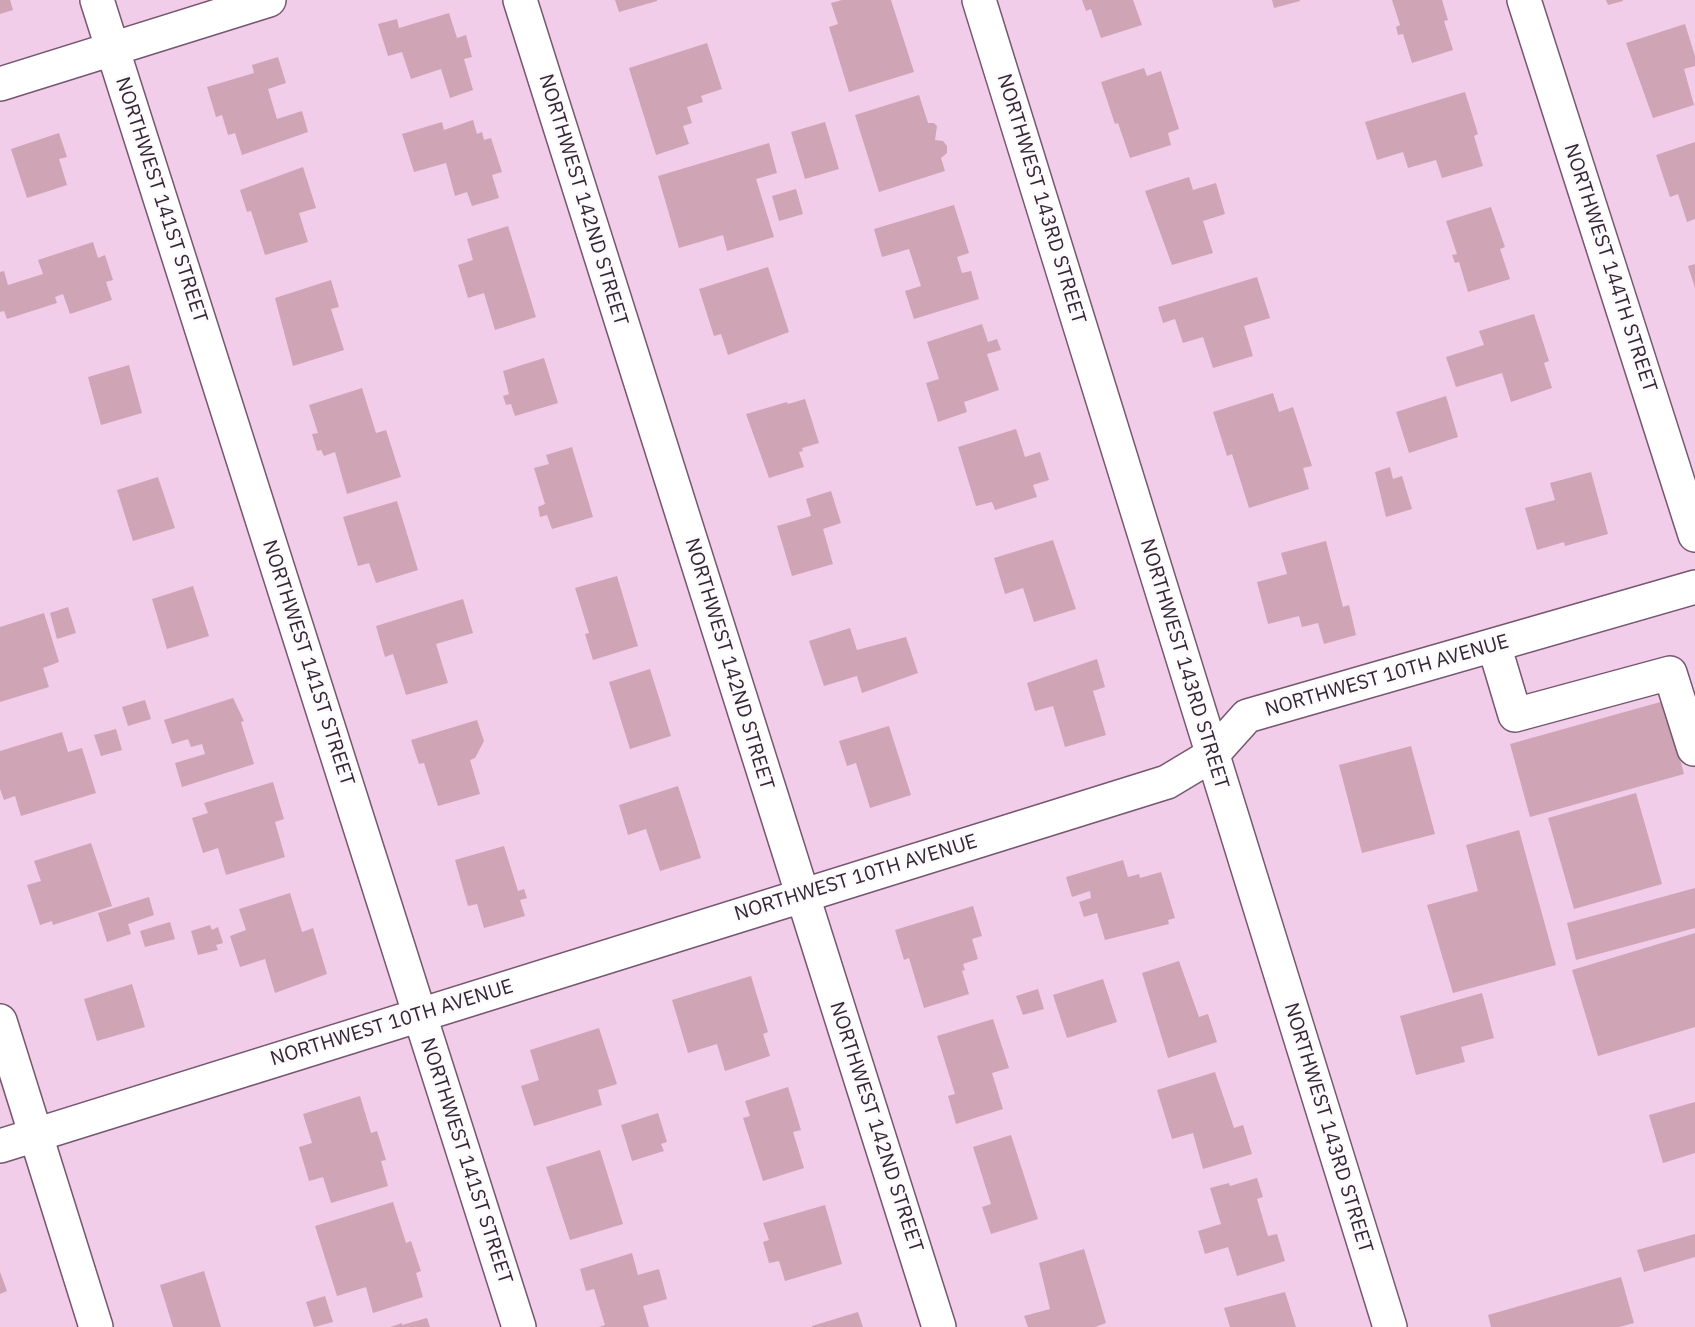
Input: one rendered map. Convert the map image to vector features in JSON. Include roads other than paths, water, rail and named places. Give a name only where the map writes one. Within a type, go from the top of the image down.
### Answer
[{"type":"street","name":"NORTHWEST 141ST STREET","points":[[97,0],[519,1327]]},
{"type":"street","points":[[0,84],[269,0]]},
{"type":"street","name":"NORTHWEST 142ND STREET","points":[[520,0],[939,1327]]},
{"type":"street","name":"NORTHWEST 143RD STREET","points":[[979,0],[1390,1327]]},
{"type":"street","name":"NORTHWEST 144TH STREET","points":[[1524,0],[1695,535]]},
{"type":"street","name":"NORTHWEST 10TH AVENUE","points":[[0,1146],[1167,782],[1212,755],[1247,716],[1695,587]]},
{"type":"street","points":[[1494,645],[1515,716],[1670,673],[1694,749]]},
{"type":"street","points":[[0,1020],[96,1327]]}]
